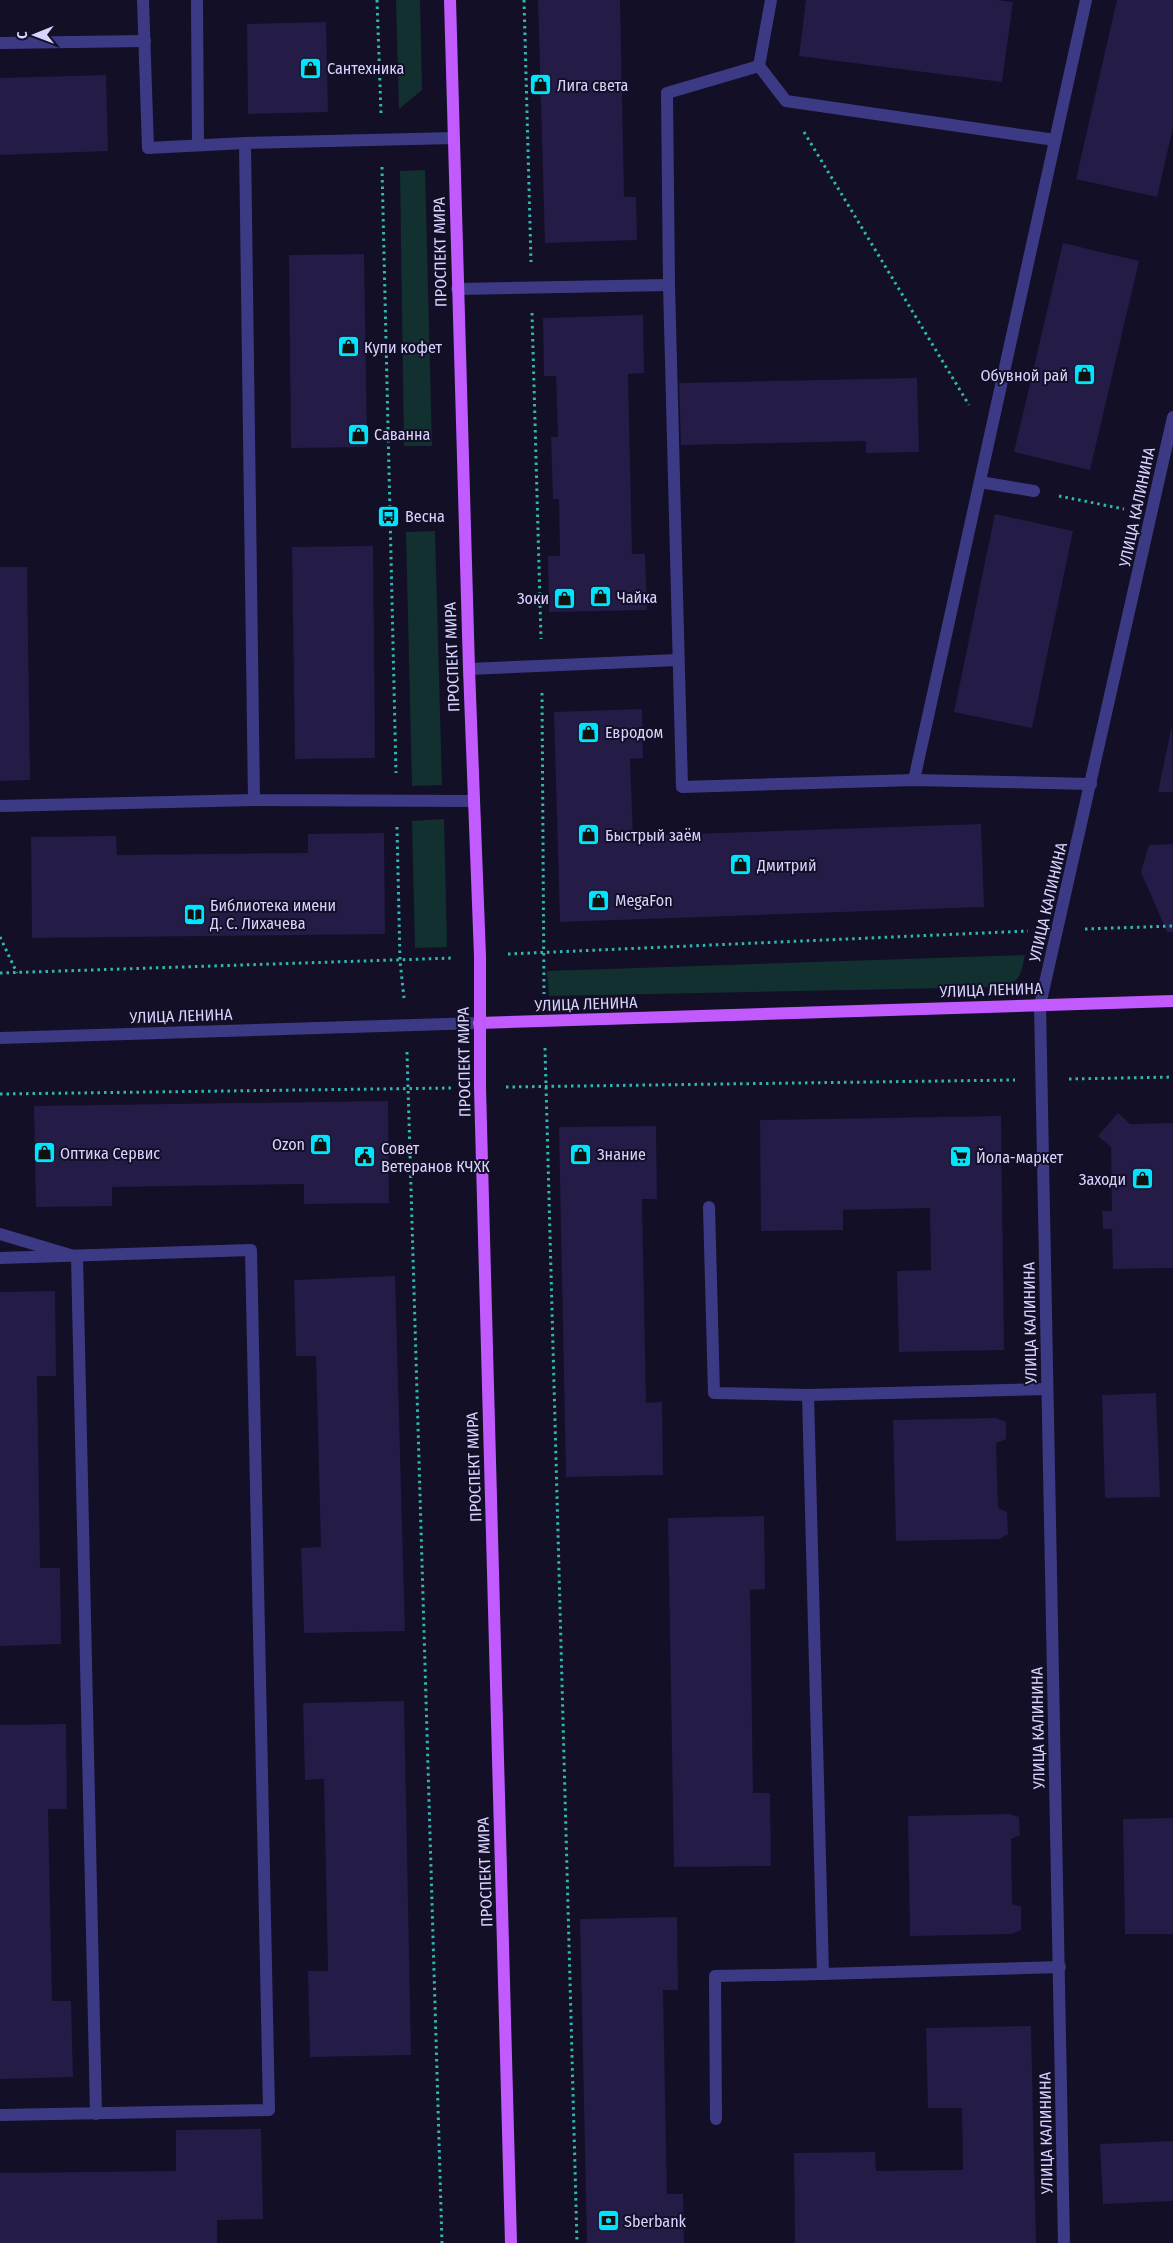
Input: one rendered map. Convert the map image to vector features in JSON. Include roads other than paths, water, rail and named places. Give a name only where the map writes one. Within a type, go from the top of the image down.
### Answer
[{"type":"main road","name":"ПРОСПЕКТ МИРА","points":[[450,0],[473,801],[480,956],[479,1023],[511,2243]]},
{"type":"main road","name":"УЛИЦА ЛЕНИНА","points":[[479,1023],[1173,1001]]},
{"type":"street","points":[[143,0],[148,148],[245,142],[454,138]]},
{"type":"street","points":[[197,0],[198,145]]},
{"type":"street","points":[[771,0],[759,66],[786,101],[1056,140]]},
{"type":"street","points":[[914,780],[1086,0]]},
{"type":"street","points":[[0,43],[145,41]]},
{"type":"street","points":[[759,66],[667,93],[669,285],[682,786],[914,780],[1091,784]]},
{"type":"street","points":[[245,142],[254,800]]},
{"type":"street","points":[[457,289],[669,285]]},
{"type":"street","name":"УЛИЦА КАЛИНИНА","points":[[1064,2243],[1040,1005],[1173,417]]},
{"type":"street","points":[[980,482],[1034,491]]},
{"type":"street","points":[[469,669],[678,660]]},
{"type":"street","points":[[0,806],[254,800],[473,801]]},
{"type":"street","name":"УЛИЦА ЛЕНИНА","points":[[0,1038],[479,1023]]},
{"type":"street","points":[[709,1207],[714,1394],[808,1395],[1047,1389]]},
{"type":"street","points":[[0,1234],[77,1257]]},
{"type":"street","points":[[0,1258],[251,1250],[269,2110],[0,2115]]},
{"type":"street","points":[[77,1257],[96,2114]]},
{"type":"street","points":[[808,1395],[823,1974]]},
{"type":"street","points":[[716,2118],[715,1976],[1060,1967]]},
{"type":"place","name":"Сантехника","points":[[311,68]]},
{"type":"place","name":"Лига света","points":[[541,85]]},
{"type":"place","name":"Купи кофет","points":[[348,347]]},
{"type":"place","name":"Обувной рай","points":[[1084,375]]},
{"type":"place","name":"Саванна","points":[[358,434]]},
{"type":"place","name":"Весна","points":[[389,516]]},
{"type":"place","name":"Чайка","points":[[601,597]]},
{"type":"place","name":"Зоки","points":[[565,598]]},
{"type":"place","name":"Евродом","points":[[589,732]]},
{"type":"place","name":"Быстрый заём","points":[[589,835]]},
{"type":"place","name":"Дмитрий","points":[[741,865]]},
{"type":"place","name":"MegaFon","points":[[599,900]]},
{"type":"place","name":"Библиотека имени Д. С. Лихачева","points":[[194,914]]},
{"type":"place","name":"Ozon","points":[[321,1144]]},
{"type":"place","name":"Оптика Сервис","points":[[44,1153]]},
{"type":"place","name":"Знание","points":[[581,1154]]},
{"type":"place","name":"Совет Ветеранов КЧХК","points":[[365,1157]]},
{"type":"place","name":"Йола-маркет","points":[[960,1157]]},
{"type":"place","name":"Заходи","points":[[1142,1179]]},
{"type":"place","name":"Sberbank","points":[[608,2221]]}]
